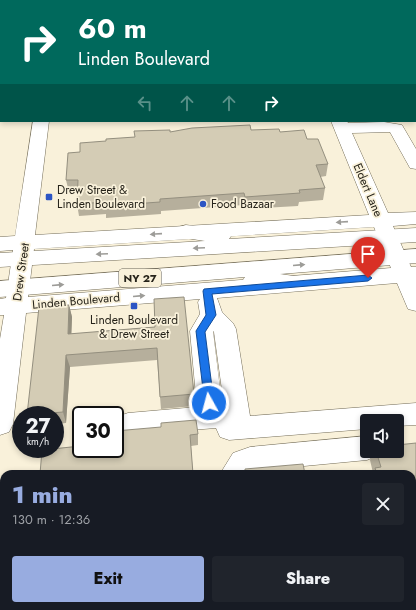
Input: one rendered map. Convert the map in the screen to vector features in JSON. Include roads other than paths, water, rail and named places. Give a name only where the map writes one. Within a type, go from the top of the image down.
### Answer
[{"type":"main road","name":"Drew Street","points":[[0,424],[9,297],[24,251],[41,122]]},
{"type":"main road","points":[[341,125],[396,128],[416,164]]},
{"type":"main road","name":"Eldert Lane","points":[[341,125],[384,228],[408,266],[416,303]]},
{"type":"main road","points":[[0,244],[24,251],[186,232],[384,228],[416,218]]},
{"type":"main road","name":"NY 27","points":[[0,260],[24,251],[294,242],[384,228],[416,235]]},
{"type":"main road","points":[[186,232],[294,242]]},
{"type":"main road","name":"Linden Boulevard","points":[[9,297],[187,274],[408,266]]},
{"type":"main road","name":"Linden Boulevard","points":[[9,297],[207,291],[300,283],[408,266]]},
{"type":"main road","points":[[187,274],[300,283]]},
{"type":"main road","points":[[128,424],[238,415],[225,330],[211,315],[207,291]]},
{"type":"main road","points":[[219,417],[229,429],[416,414]]},
{"type":"main road","points":[[237,470],[243,462],[250,459],[360,449]]},
{"type":"place","name":"Drew Street & Linden Boulevard","points":[[49,197]]},
{"type":"place","name":"Food Bazaar","points":[[203,204]]},
{"type":"place","name":"Linden Boulevard & Drew Street","points":[[134,306]]}]
